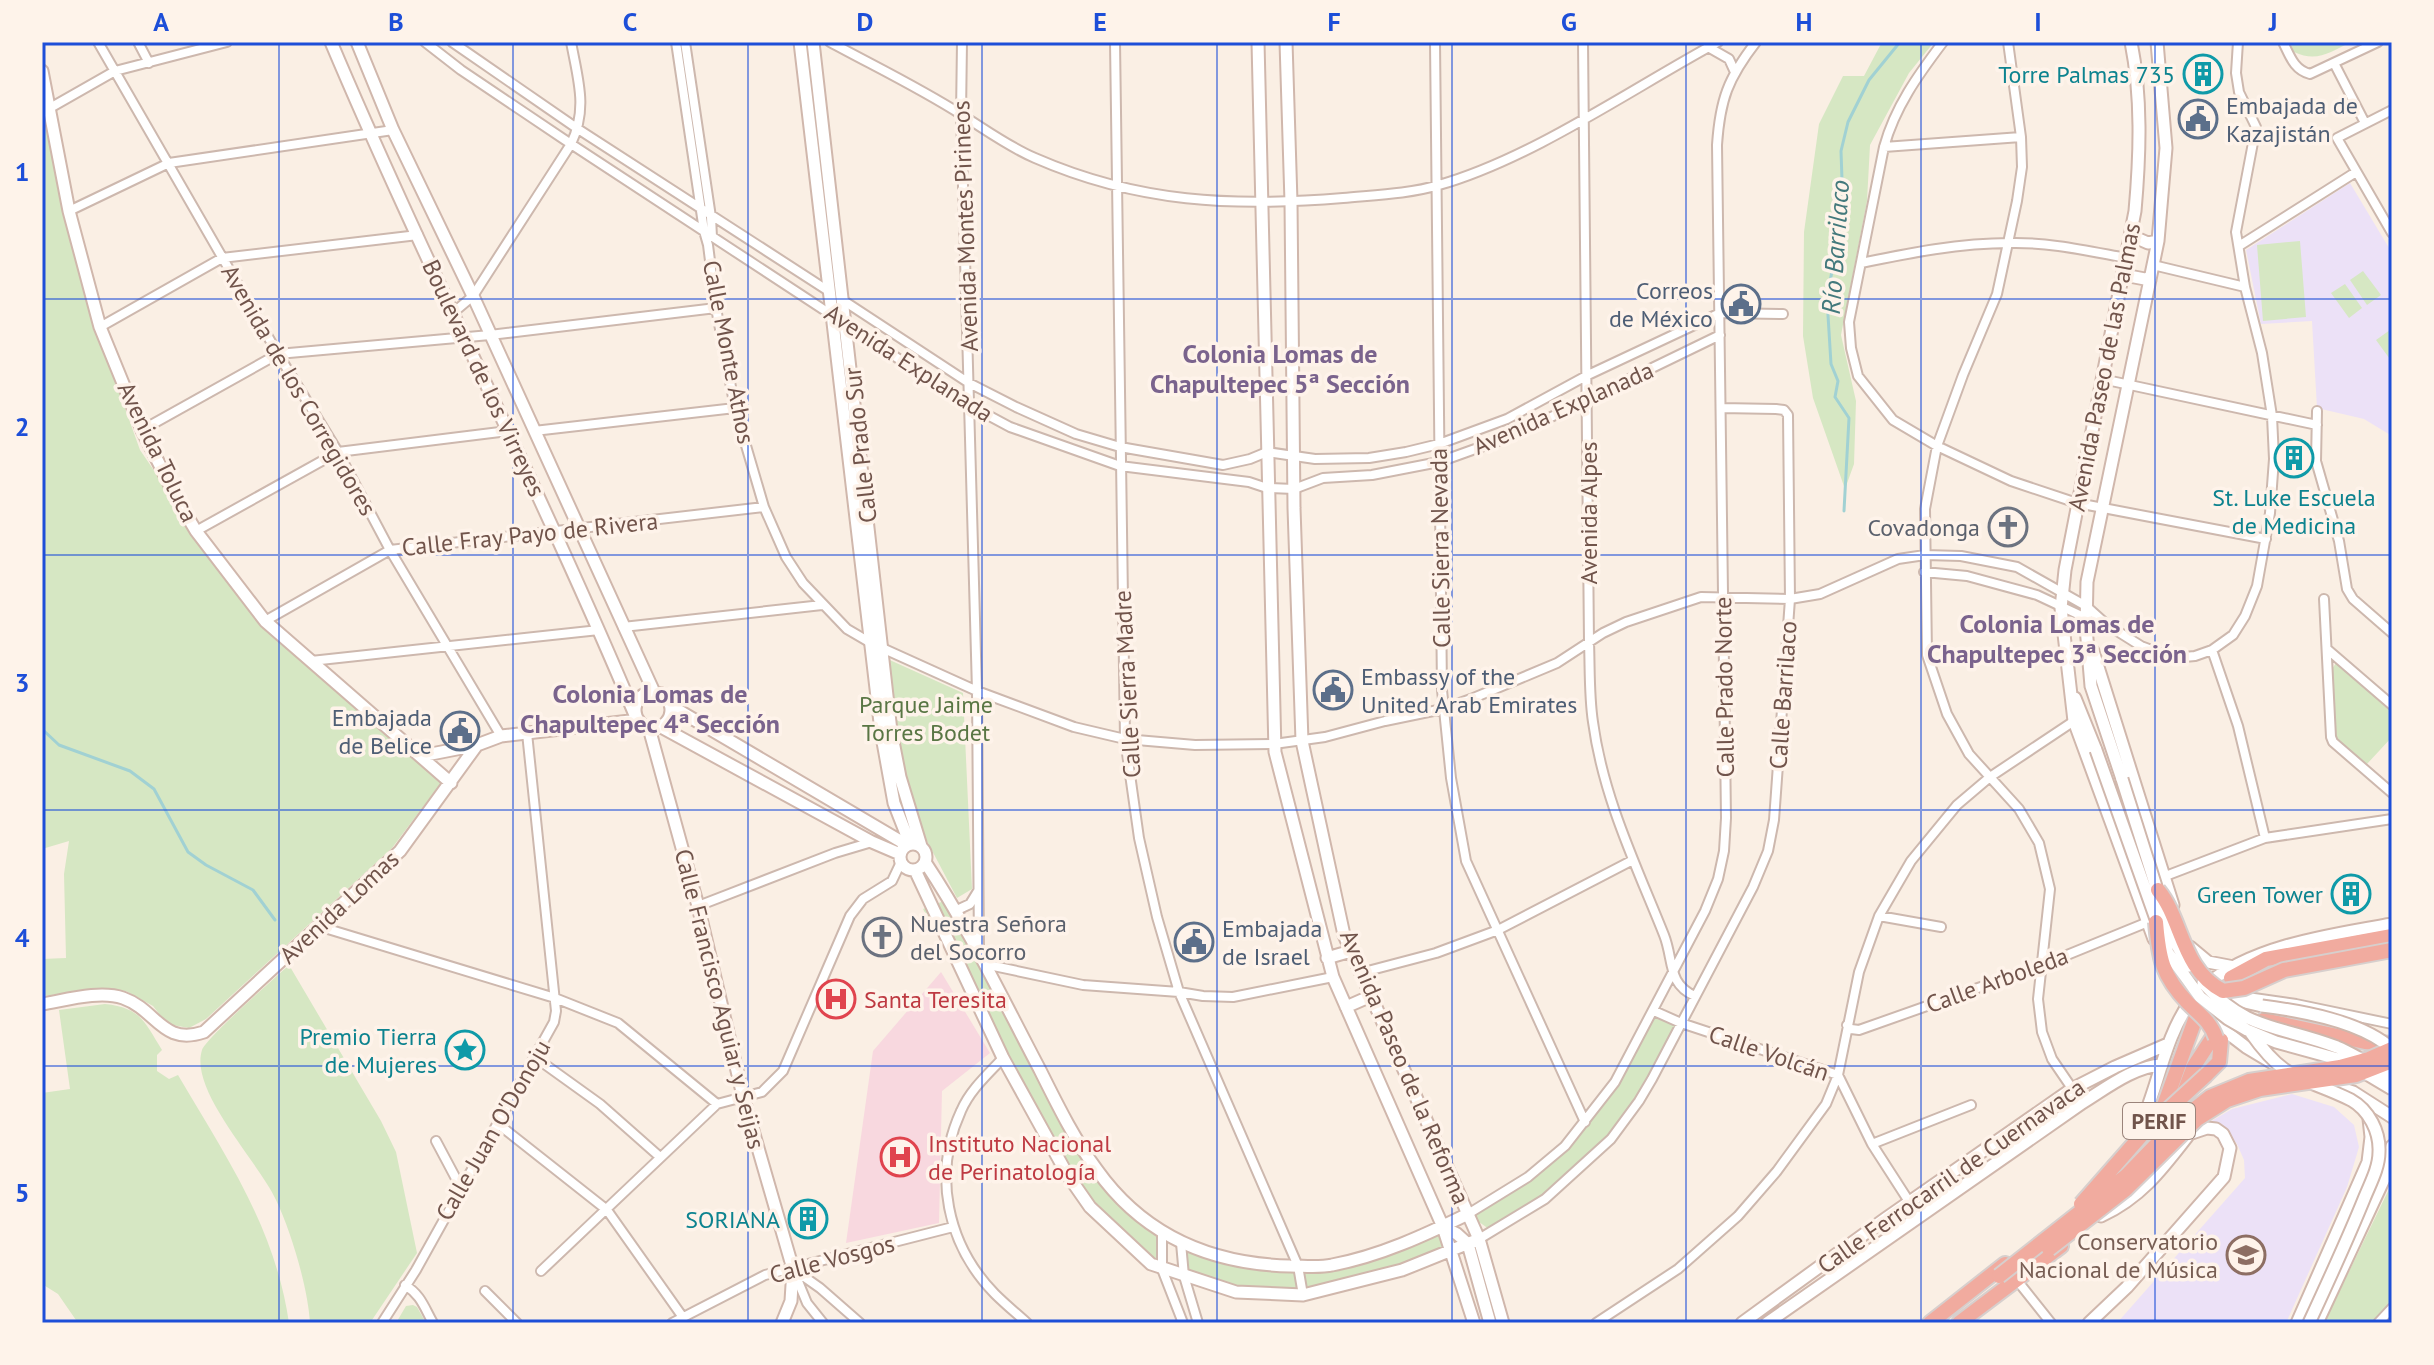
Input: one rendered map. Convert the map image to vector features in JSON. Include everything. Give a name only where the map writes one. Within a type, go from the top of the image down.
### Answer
[{"type":"highway","points":[[2160,884],[2192,960],[2223,991],[2244,988],[2284,970],[2389,948]]},
{"type":"highway","points":[[2063,1226],[2129,1148],[2175,1101],[2217,1066],[2222,1050],[2220,1035],[2211,1017],[2170,971],[2153,925]]},
{"type":"highway","points":[[2153,925],[2166,975],[2176,990],[2209,1022],[2214,1032],[2217,1057],[2206,1075]]},
{"type":"highway","points":[[2233,972],[2266,959],[2392,936]]},
{"type":"highway","points":[[2213,986],[2243,985],[2279,967],[2389,948]]},
{"type":"highway","points":[[2259,1010],[2365,1042],[2392,1047]]},
{"type":"highway","name":"PERIF","points":[[1930,1323],[2124,1170],[2152,1135],[2196,1017]]},
{"type":"highway","name":"PERIF","points":[[1959,1323],[2101,1216],[2128,1192],[2156,1156],[2177,1114],[2194,1066],[2213,1037]]},
{"type":"highway","points":[[1937,1323],[2126,1176],[2178,1122],[2210,1097],[2249,1081],[2340,1067],[2369,1059],[2392,1047]]},
{"type":"highway","points":[[1952,1323],[2125,1190],[2197,1119],[2218,1106],[2260,1089],[2356,1075],[2392,1061]]},
{"type":"street","name":"Avenida de los Corregidores","points":[[98,42],[338,452],[390,550],[501,736]]},
{"type":"street","points":[[138,42],[149,63]]},
{"type":"street","points":[[50,108],[115,71],[227,42]]},
{"type":"street","name":"Boulevard de los Virreyes","points":[[331,42],[370,134],[599,630],[636,718]]},
{"type":"street","name":"Boulevard de los Virreyes","points":[[357,42],[393,130],[473,296],[654,692]]},
{"type":"street","name":"Avenida Explanada","points":[[425,42],[461,70],[708,237],[846,322],[969,405],[1010,427],[1120,466],[1249,482],[1267,488],[1294,489],[1323,478],[1372,475],[1439,462],[1514,435],[1720,335]]},
{"type":"street","name":"Avenida Explanada","points":[[452,42],[711,217],[969,383],[1076,434],[1120,447],[1223,465],[1267,452],[1315,459],[1369,458],[1406,452],[1439,444],[1507,419],[1588,375],[1720,313]]},
{"type":"street","points":[[467,42],[469,55]]},
{"type":"street","points":[[454,312],[473,296],[578,129],[582,116],[581,95],[571,42]]},
{"type":"street","name":"Calle Monte Athos","points":[[676,42],[708,237],[716,308],[735,408],[764,507],[786,557],[803,583],[847,629],[877,646],[977,691],[1074,727],[1125,739],[1195,745],[1274,744],[1302,741],[1443,709],[1557,663],[1626,622],[1701,597],[1790,599],[1820,594],[1898,559],[1925,555],[1961,556],[2017,567],[2061,592],[2086,617]]},
{"type":"street","name":"Calle Monte Athos","points":[[685,42],[711,217],[708,237]]},
{"type":"street","name":"Calle Prado Sur","points":[[800,42],[832,313],[908,850],[927,855],[925,862]]},
{"type":"street","name":"Calle Prado Sur","points":[[813,42],[844,301],[877,646]]},
{"type":"street","points":[[830,42],[1034,158],[1157,195],[1205,202],[1261,204],[1368,196],[1438,186],[1512,157],[1718,42]]},
{"type":"street","name":"Avenida Montes Pirineos","points":[[962,42],[961,114],[982,959]]},
{"type":"street","name":"Calle Sierra Madre","points":[[1115,42],[1125,739],[1139,838],[1157,917],[1179,992],[1298,1266],[1303,1295]]},
{"type":"street","name":"Avenida Paseo de la Reforma","points":[[1258,42],[1274,744],[1333,977],[1443,1227],[1474,1323]]},
{"type":"street","name":"Avenida Paseo de la Reforma","points":[[1286,42],[1293,456],[1302,741],[1344,935],[1468,1214],[1473,1242],[1503,1323]]},
{"type":"street","name":"Calle Sierra Nevada","points":[[1435,42],[1443,709],[1451,778],[1466,861],[1585,1122]]},
{"type":"street","name":"Avenida Alpes","points":[[1583,42],[1589,642],[1593,721],[1607,785],[1631,861],[1668,945],[1673,971]]},
{"type":"street","name":"Calle Prado Norte","points":[[1468,1214],[1528,1177],[1565,1146],[1615,1082],[1705,911],[1718,879],[1724,851],[1717,145],[1719,117],[1734,70],[1756,42]]},
{"type":"street","points":[[1943,42],[1912,82],[1889,127],[1849,322],[1858,376],[1893,420],[1937,446],[2011,481],[2077,503],[2266,539]]},
{"type":"street","points":[[2008,42],[2022,167],[1997,294],[1937,446],[1925,509],[1927,655],[1947,714],[1969,754],[2019,809],[2039,843],[2050,889],[2038,999],[2042,1032],[2052,1059],[2082,1103]]},
{"type":"street","name":"Avenida Paseo de las Palmas","points":[[2131,42],[2138,106],[2139,157],[2132,236],[2061,592],[2074,721],[2153,925],[2174,964],[2200,997],[2251,1032]]},
{"type":"street","name":"Avenida Paseo de las Palmas","points":[[2157,42],[2166,148],[2158,241],[2100,507],[2087,582],[2086,617],[2091,686],[2122,779],[2160,884],[2213,986]]},
{"type":"street","points":[[1924,572],[1967,576],[2037,595],[2061,608],[2106,624],[2156,653],[2173,658],[2195,656],[2212,650],[2233,635],[2245,616],[2257,586],[2266,539],[2274,459],[2272,416],[2262,353],[2245,287],[2236,221],[2256,127],[2239,92],[2236,73],[2238,42]]},
{"type":"street","points":[[2283,42],[2293,63],[2310,74],[2378,42]]},
{"type":"street","points":[[1708,47],[1729,59],[1734,70]]},
{"type":"street","points":[[2334,63],[2365,123]]},
{"type":"street","name":"Avenida Toluca","points":[[42,71],[69,211],[100,327],[142,430],[177,499],[196,531],[265,621],[451,783]]},
{"type":"street","points":[[2392,110],[2337,138],[2392,233]]},
{"type":"street","points":[[69,211],[169,163],[393,130]]},
{"type":"street","points":[[1884,147],[2021,137]]},
{"type":"street","points":[[2239,246],[2356,172]]},
{"type":"street","points":[[100,327],[222,258],[418,235]]},
{"type":"street","points":[[2132,236],[2137,241],[2158,241]]},
{"type":"street","points":[[1861,263],[1928,249],[2009,243],[2052,245],[2127,258]]},
{"type":"street","points":[[2153,265],[2245,287]]},
{"type":"street","points":[[2124,275],[2150,280]]},
{"type":"street","points":[[142,430],[278,354],[490,335],[716,308]]},
{"type":"street","points":[[1720,313],[1783,314]]},
{"type":"street","points":[[2102,379],[2317,425]]},
{"type":"street","points":[[534,431],[735,408]]},
{"type":"street","name":"Calle Barrilaco","points":[[1681,1023],[1753,887],[1768,851],[1774,820],[1790,599],[1788,415],[1784,410],[1776,409],[1721,408]]},
{"type":"street","points":[[2317,411],[2316,461],[2339,541],[2347,589],[2353,599],[2392,633]]},
{"type":"street","points":[[196,531],[338,452],[508,431]]},
{"type":"street","name":"Calle Fray Payo de Rivera","points":[[265,621],[390,550],[764,507]]},
{"type":"street","points":[[2324,599],[2331,737],[2392,793]]},
{"type":"street","points":[[623,627],[822,605]]},
{"type":"street","name":"Avenida Paseo de las Palmas","points":[[2086,617],[2178,948],[2197,977],[2223,1003],[2257,1024],[2347,1051],[2392,1078]]},
{"type":"street","points":[[311,661],[599,630]]},
{"type":"street","points":[[2327,649],[2392,705]]},
{"type":"street","points":[[2212,650],[2238,726],[2265,838]]},
{"type":"street","name":"Avenida Paseo de las Palmas","points":[[2071,690],[2096,750],[2161,953],[2176,984],[2193,997]]},
{"type":"street","points":[[636,718],[639,699],[654,692],[665,696],[671,706],[908,850]]},
{"type":"street","points":[[655,728],[669,719],[671,706]]},
{"type":"street","points":[[421,756],[477,745],[501,736],[636,718],[872,842],[908,850]]},
{"type":"street","points":[[1596,1323],[1678,1269],[1738,1216],[1777,1171],[1826,1104],[1838,1075],[1859,972],[1879,916],[1911,861],[1957,805],[1990,777],[2074,721]]},
{"type":"street","name":"Calle Francisco Aguiar y Seijas","points":[[655,728],[743,1096],[793,1269]]},
{"type":"street","name":"Calle Juan O'Donoju","points":[[382,1323],[416,1270],[554,1022],[555,998],[527,733]]},
{"type":"street","name":"Avenida Lomas","points":[[42,1004],[114,996],[140,1006],[162,1028],[176,1036],[191,1037],[204,1032],[400,851],[477,745]]},
{"type":"street","points":[[2160,884],[2265,838],[2392,819]]},
{"type":"street","points":[[698,906],[835,853],[872,842]]},
{"type":"street","points":[[908,850],[907,869],[915,870],[925,862],[957,910],[1062,1113],[1096,1170],[1125,1202],[1162,1234],[1236,1262],[1328,1266],[1364,1258],[1468,1214]]},
{"type":"street","points":[[541,1271],[717,1104],[762,1092],[783,1071],[850,916],[863,899],[892,881],[908,850]]},
{"type":"street","points":[[1360,973],[1436,953],[1498,930],[1631,861]]},
{"type":"street","points":[[915,870],[1003,1058],[1079,1193],[1134,1251],[1162,1269],[1236,1292],[1303,1295],[1402,1270],[1473,1242],[1545,1199],[1611,1139],[1639,1101],[1681,1023]]},
{"type":"street","points":[[957,910],[970,904],[978,890]]},
{"type":"street","points":[[1879,916],[1941,927]]},
{"type":"street","points":[[2086,1202],[2107,1181],[2132,1142],[2152,1099],[2168,1044],[2193,997],[2276,949],[2392,924]]},
{"type":"street","name":"Calle Arboleda","points":[[1847,1025],[1859,1030],[2153,925]]},
{"type":"street","points":[[318,926],[555,998],[618,1023],[717,1104]]},
{"type":"street","points":[[2161,953],[2173,960],[2184,957],[2188,943]]},
{"type":"street","points":[[2188,943],[2208,962],[2233,972]]},
{"type":"street","points":[[1327,958],[1351,951]]},
{"type":"street","points":[[2161,953],[2193,997],[2257,1054],[2293,1073],[2353,1092],[2392,1117]]},
{"type":"street","points":[[982,959],[1083,985],[1203,996],[1233,997],[1333,977]]},
{"type":"street","points":[[1673,971],[1679,987],[1695,996]]},
{"type":"street","points":[[2176,984],[2180,1003],[2177,1025]]},
{"type":"street","points":[[2213,986],[2240,996],[2392,1024]]},
{"type":"street","points":[[2213,986],[2259,1010]]},
{"type":"street","points":[[1346,1007],[1371,996]]},
{"type":"street","points":[[2193,997],[2259,1010]]},
{"type":"street","points":[[2193,997],[2257,1054]]},
{"type":"street","name":"Calle Volcán","points":[[1654,1011],[1681,1023],[1838,1075],[1872,1144],[1910,1203]]},
{"type":"street","points":[[2211,1017],[2235,1030],[2251,1032],[2345,1061],[2392,1089]]},
{"type":"street","points":[[2225,1025],[2238,1040]]},
{"type":"street","points":[[2251,1032],[2280,1068],[2308,1084],[2358,1105],[2367,1114],[2378,1137],[2379,1155],[2371,1183],[2309,1323]]},
{"type":"street","name":"Calle Ferrocarril de Cuernavaca","points":[[1742,1323],[2072,1089],[2168,1044]]},
{"type":"street","points":[[536,1058],[600,1104],[660,1157]]},
{"type":"street","points":[[1003,1058],[978,1084],[961,1109],[952,1135],[945,1191],[953,1227],[971,1263],[993,1293],[1027,1323]]},
{"type":"street","name":"Calle Ferrocarril de Cuernavaca","points":[[1767,1323],[2082,1103],[2119,1080],[2162,1065]]},
{"type":"street","points":[[2101,1216],[2144,1189],[2189,1134],[2211,1115],[2244,1098],[2329,1084],[2392,1068]]},
{"type":"street","points":[[2297,1323],[2368,1162],[2371,1146],[2369,1120],[2353,1092]]},
{"type":"street","points":[[1872,1144],[1971,1105]]},
{"type":"street","points":[[498,1124],[607,1210],[682,1320]]},
{"type":"street","points":[[2089,1323],[2127,1287],[2224,1177],[2230,1148],[2223,1134],[2207,1128],[2189,1134]]},
{"type":"street","points":[[436,1141],[461,1188]]},
{"type":"street","points":[[2317,1323],[2385,1177],[2392,1146]]},
{"type":"street","points":[[1885,1219],[1896,1233]]},
{"type":"street","name":"Calle Vosgos","points":[[672,1323],[765,1275],[953,1227]]},
{"type":"street","points":[[1443,1227],[1473,1242]]},
{"type":"street","points":[[1162,1234],[1162,1269],[1183,1323]]},
{"type":"street","points":[[1473,1242],[1490,1323]]},
{"type":"street","points":[[1181,1243],[1184,1276],[1198,1323]]},
{"type":"street","points":[[782,1323],[791,1301],[793,1269]]},
{"type":"street","points":[[793,1269],[807,1303],[823,1323]]},
{"type":"street","points":[[793,1269],[860,1323]]},
{"type":"street","points":[[2016,1279],[2051,1323]]},
{"type":"street","points":[[405,1285],[422,1301],[433,1323]]},
{"type":"street","points":[[485,1291],[517,1323]]},
{"type":"street","points":[[2378,1323],[2392,1308]]},
{"type":"shaded area","points":[[2350,183],[2392,253],[2392,436],[2364,419],[2317,408],[2312,321],[2261,324],[2246,250]]},
{"type":"shaded area","name":"Instituto Nacional de Perinatología","points":[[941,972],[990,1053],[942,1091],[939,1223],[846,1243],[873,1051]]},
{"type":"shaded area","name":"Conservatorio Nacional de Música","points":[[2292,1094],[2334,1107],[2354,1125],[2359,1147],[2347,1187],[2286,1323],[2117,1323],[2245,1178],[2244,1160],[2237,1144],[2231,1136],[2208,1123],[2232,1109]]},
{"type":"green space","points":[[1882,42],[1934,42],[1909,73],[1870,145],[1867,201],[1841,335],[1856,401],[1854,464],[1845,489],[1813,398],[1803,336],[1804,232],[1819,124],[1843,76],[1864,76]]},
{"type":"green space","points":[[2290,42],[2351,42],[2323,55],[2310,56],[2294,52]]},
{"type":"green space","points":[[42,97],[97,330],[140,450],[256,620],[441,783],[392,848],[206,1019],[189,1028],[167,1024],[153,1006],[126,991],[95,990],[42,996],[42,959],[66,958],[64,874],[69,841],[42,849]]},
{"type":"green space","points":[[2300,241],[2306,317],[2263,321],[2257,245]]},
{"type":"green space","points":[[2363,271],[2381,295],[2367,305],[2350,280]]},
{"type":"green space","points":[[2345,284],[2362,308],[2349,318],[2331,293]]},
{"type":"green space","points":[[2390,330],[2392,333],[2392,362],[2376,340]]},
{"type":"green space","name":"Parque Jaime Torres Bodet","points":[[883,657],[963,693],[972,889],[957,898],[927,841],[900,777]]},
{"type":"green space","points":[[2336,663],[2392,711],[2392,737],[2367,764],[2336,738],[2332,669]]},
{"type":"green space","points":[[944,901],[1099,1172],[1165,1231],[1159,1262],[1131,1245],[1081,1195],[923,909]]},
{"type":"green space","points":[[289,965],[396,1152],[417,1253],[370,1323],[310,1323],[302,1277],[282,1213],[267,1184],[215,1105],[201,1067],[202,1050],[207,1043]]},
{"type":"green space","points":[[105,1004],[127,1009],[146,1024],[162,1050],[157,1055],[157,1071],[169,1079],[178,1075],[214,1135],[260,1224],[282,1288],[289,1323],[78,1323],[58,1294],[42,1284],[42,1093],[70,1089],[59,1010]]},
{"type":"green space","points":[[1654,1011],[1681,1023],[1673,1041],[1611,1139],[1545,1199],[1493,1232],[1468,1214],[1565,1146],[1615,1082]]},
{"type":"green space","points":[[2392,1183],[2392,1307],[2378,1323],[2324,1323]]},
{"type":"green space","points":[[1443,1227],[1451,1251],[1302,1292],[1241,1288],[1182,1273],[1185,1247],[1241,1263],[1324,1267]]},
{"type":"green space","points":[[413,1305],[426,1323],[396,1323],[406,1306]]},
{"type":"waterway","name":"Río Barrilaco","points":[[1844,511],[1849,418],[1835,397],[1838,381],[1831,364],[1827,299],[1843,209],[1841,151],[1848,122],[1869,80],[1900,42]]},
{"type":"waterway","points":[[42,729],[59,745],[130,771],[154,789],[188,852],[253,890],[275,920]]},
{"type":"place","name":"Torre Palmas 735","points":[[2203,74]]},
{"type":"place","name":"Embajada de Kazajistán","points":[[2198,119]]},
{"type":"place","name":"Correos de México","points":[[1741,304]]},
{"type":"place","name":"St. Luke Escuela de Medicina","points":[[2294,458]]},
{"type":"place","name":"Covadonga","points":[[2008,527]]},
{"type":"place","name":"Embassy of the United Arab Emirates","points":[[1333,690]]},
{"type":"place","name":"Embajada de Belice","points":[[460,731]]},
{"type":"place","name":"Green Tower","points":[[2351,894]]},
{"type":"place","name":"Nuestra Señora del Socorro","points":[[882,937]]},
{"type":"place","name":"Embajada de Israel","points":[[1194,942]]},
{"type":"place","name":"Santa Teresita","points":[[836,999]]},
{"type":"place","name":"Premio Tierra de Mujeres","points":[[465,1050]]},
{"type":"place","name":"Instituto Nacional de Perinatología","points":[[900,1157]]},
{"type":"place","name":"SORIANA","points":[[808,1219]]},
{"type":"place","name":"Conservatorio Nacional de Música","points":[[2246,1255]]},
{"type":"district","name":"Colonia Lomas de Chapultepec 5ª Sección","points":[[1280,368]]},
{"type":"district","name":"Colonia Lomas de Chapultepec 3ª Sección","points":[[2057,638]]},
{"type":"district","name":"Colonia Lomas de Chapultepec 4ª Sección","points":[[650,708]]}]
